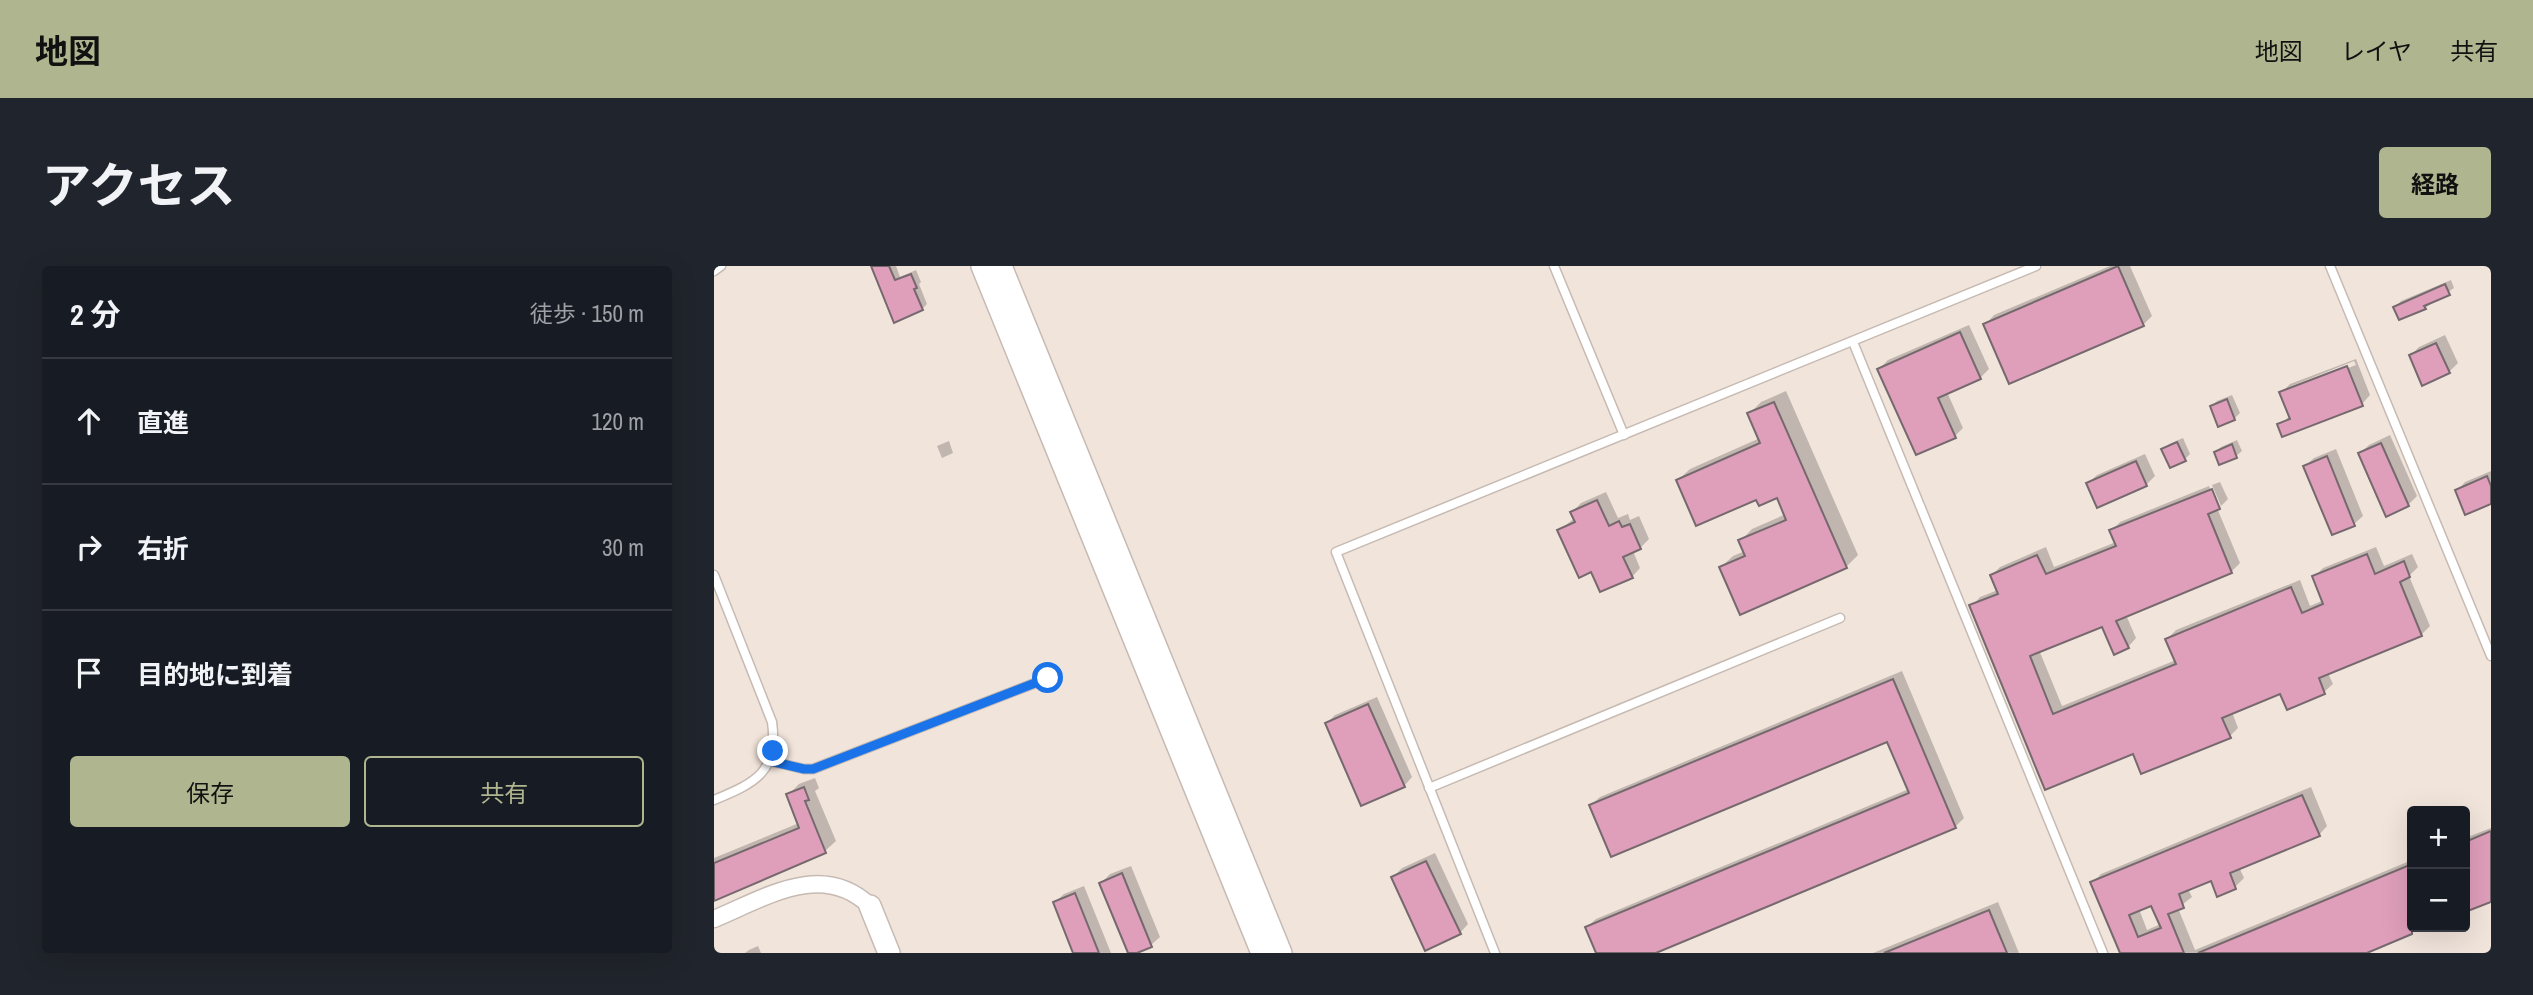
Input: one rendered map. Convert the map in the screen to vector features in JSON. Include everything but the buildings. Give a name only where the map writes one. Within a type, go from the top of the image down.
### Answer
[{"type":"street","points":[[982,266],[1262,953]]},
{"type":"street","points":[[1000,266],[1281,953]]},
{"type":"street","points":[[714,919],[801,884],[824,883],[859,895],[870,906],[889,953]]},
{"type":"lane","points":[[714,271],[721,266]]},
{"type":"lane","points":[[1554,266],[1623,435]]},
{"type":"lane","points":[[1495,953],[1336,552],[2036,266]]},
{"type":"lane","points":[[2330,266],[2491,656]]},
{"type":"lane","points":[[1853,342],[2103,953]]},
{"type":"lane","points":[[714,575],[772,722],[774,736],[770,761],[761,775],[745,787],[714,800]]},
{"type":"lane","points":[[1429,788],[1840,618]]},
{"type":"lane","points":[[770,761],[813,769],[1048,678]]},
{"type":"route","points":[[773,751],[770,761],[813,769],[1048,678]]}]
